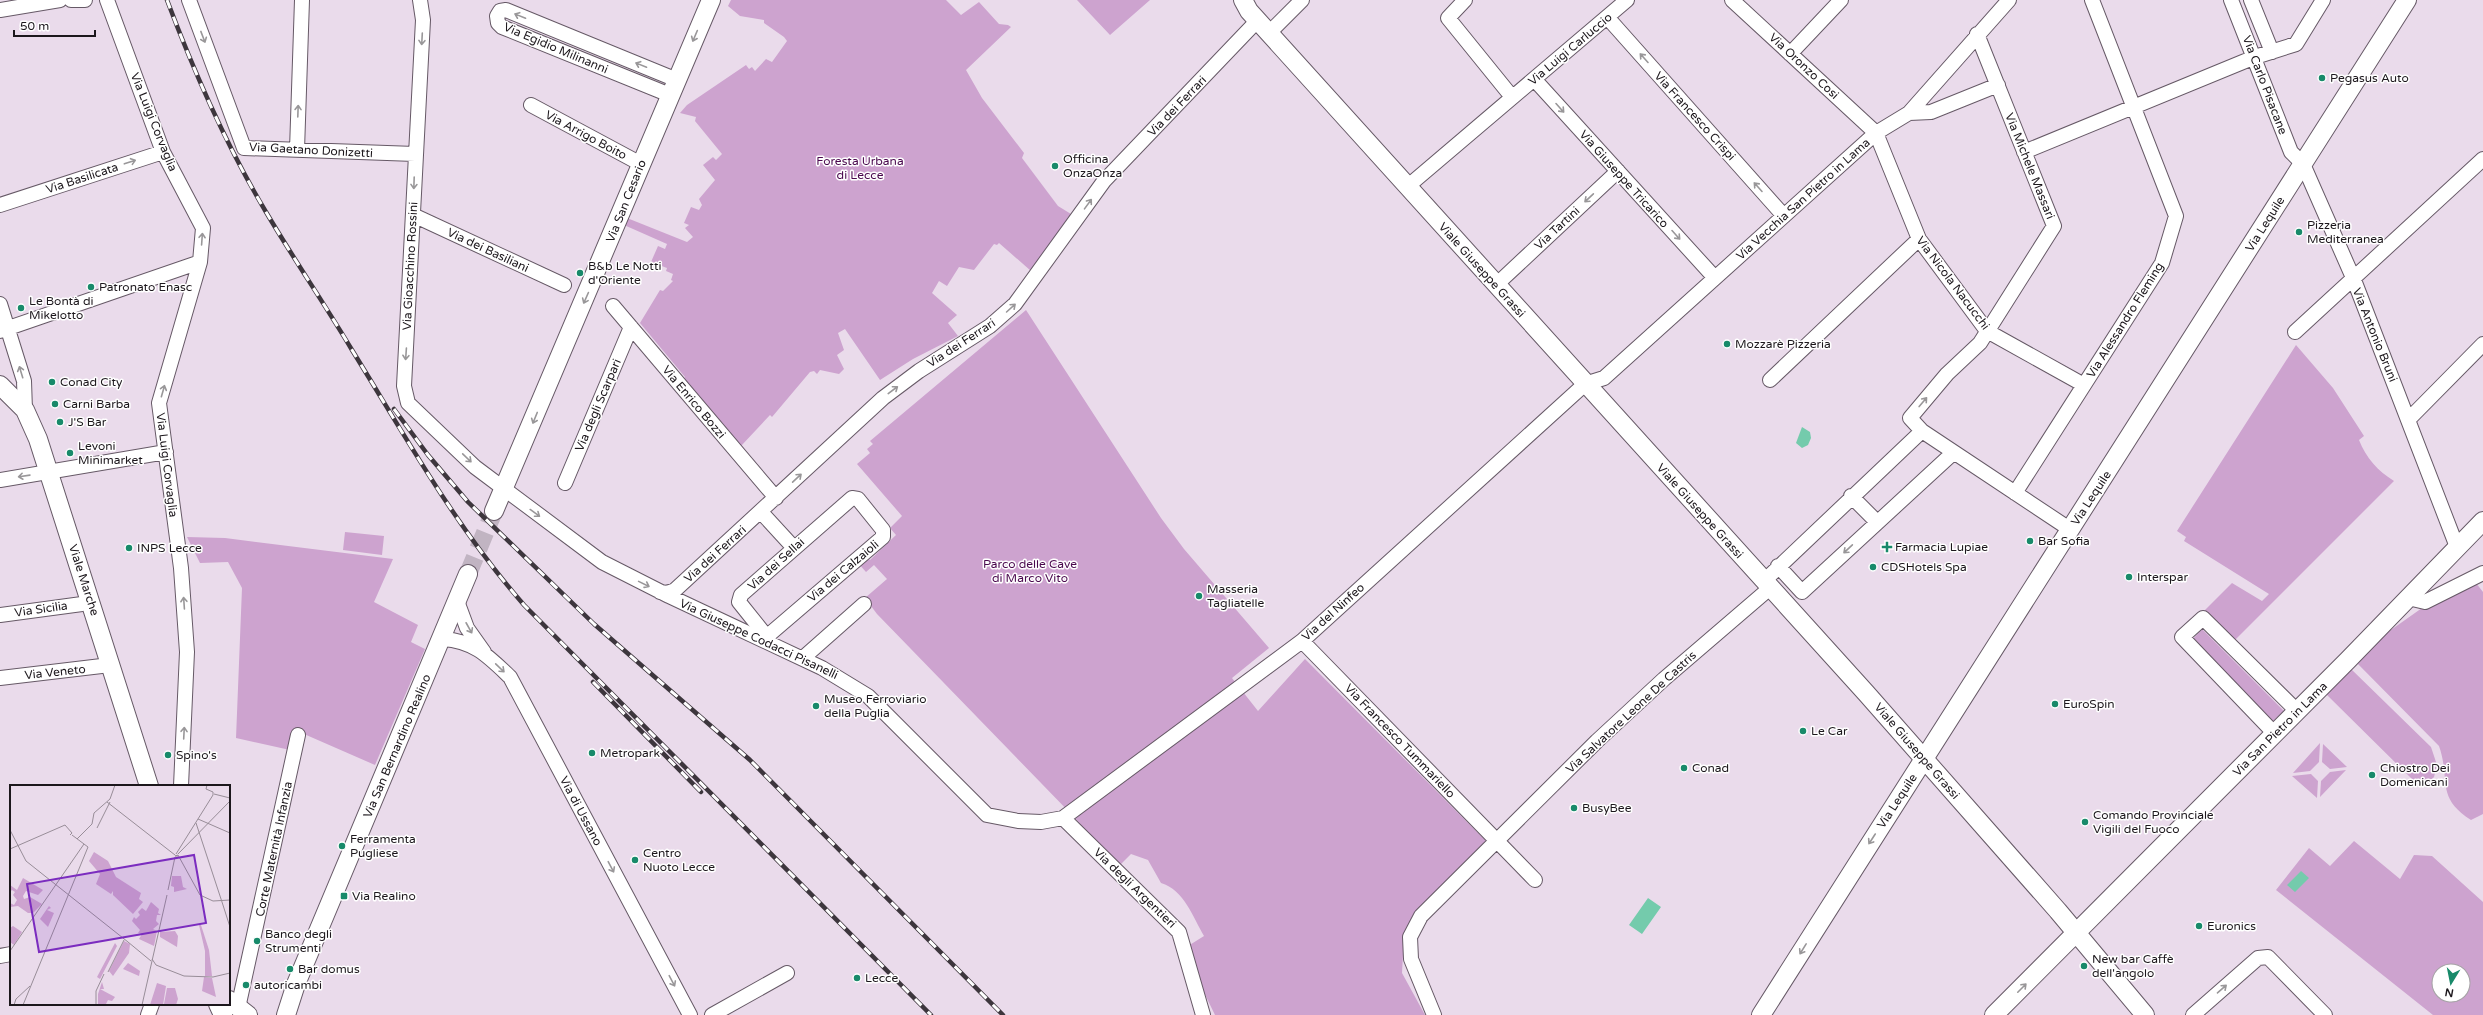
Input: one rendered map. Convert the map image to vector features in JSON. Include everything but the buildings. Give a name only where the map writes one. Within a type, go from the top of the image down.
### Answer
[{"type":"main road","name":"Via San Cesario","points":[[504,490],[711,0]]},
{"type":"main road","name":"Viale Giuseppe Grassi","points":[[1234,0],[1255,16],[1584,384],[1767,584],[2058,911],[2145,1015]]},
{"type":"main road","name":"Via Lequile","points":[[1761,1015],[2407,0]]},
{"type":"main road","name":"Viale Marche","points":[[0,385],[25,410],[38,439],[45,474],[82,604],[106,665],[140,785]]},
{"type":"main road","name":"Viale Marche","points":[[0,399],[16,415],[31,441],[45,474],[106,665],[149,785]]},
{"type":"main road","points":[[494,512],[504,490]]},
{"type":"main road","name":"Via San Pietro in Lama","points":[[1994,1015],[2275,734],[2483,521]]},
{"type":"main road","name":"Via San Bernardino Realino","points":[[286,1015],[296,984],[443,639],[468,574]]},
{"type":"main road","name":"Via San Bernardino Realino","points":[[275,1015],[296,984]]},
{"type":"main road","points":[[221,1005],[234,1010]]},
{"type":"street","points":[[0,10],[60,0]]},
{"type":"street","points":[[71,0],[85,0]]},
{"type":"street","name":"Via Luigi Corvaglia","points":[[107,0],[163,152],[203,228],[200,262],[159,403],[181,568],[188,652],[181,785]]},
{"type":"street","name":"Via Gaetano Donizetti","points":[[189,0],[244,148],[415,154]]},
{"type":"street","points":[[297,150],[302,0]]},
{"type":"street","name":"Via Gioacchino Rossini","points":[[420,0],[423,20],[404,386],[408,403],[475,467],[504,490]]},
{"type":"street","name":"Via dei Ferrari","points":[[660,592],[667,593],[676,590],[883,398],[919,370],[990,326],[1015,304],[1104,181],[1255,16],[1302,0]]},
{"type":"street","points":[[1465,0],[1448,18],[1512,98]]},
{"type":"street","name":"Via Luigi Carluccio","points":[[1407,187],[1627,0]]},
{"type":"street","name":"Via Oronzo Cosi","points":[[1732,0],[1876,133]]},
{"type":"street","points":[[1790,54],[1841,0]]},
{"type":"street","name":"Via Vecchia San Pietro in Lama","points":[[1584,384],[1604,378],[1876,133],[1909,114],[1977,34],[2009,0]]},
{"type":"street","name":"Via Alessandro Fleming","points":[[2015,493],[2162,263],[2176,216],[2092,0]]},
{"type":"street","name":"Via Carlo Pisacane","points":[[2251,0],[2272,52]]},
{"type":"street","points":[[2024,152],[2255,57],[2296,44],[2323,0]]},
{"type":"street","name":"Via Carlo Pisacane","points":[[2232,1],[2291,152],[2303,164],[2354,280]]},
{"type":"street","name":"Via Egidio Milinanni","points":[[506,10],[673,88],[502,27],[498,23],[497,16],[500,11],[506,10]]},
{"type":"street","name":"Via Francesco Crispi","points":[[1607,17],[1784,216]]},
{"type":"street","name":"Via Michele Massari","points":[[1977,34],[2054,226],[1987,331]]},
{"type":"street","name":"Via Giuseppe Tricarico","points":[[1534,79],[1714,278]]},
{"type":"street","points":[[1909,114],[1932,112],[1998,85]]},
{"type":"street","name":"Via Arrigo Boito","points":[[531,105],[641,164]]},
{"type":"street","name":"Via Nicola Nacucchi","points":[[1876,133],[1919,239],[1987,331],[2084,386]]},
{"type":"street","name":"Via Basilicata","points":[[0,205],[163,152]]},
{"type":"street","name":"Via Antonio Bruni","points":[[2457,547],[2409,419],[2354,280],[2481,166]]},
{"type":"street","name":"Via Tartini","points":[[1496,285],[1618,171]]},
{"type":"street","name":"Via dei Basiliani","points":[[413,215],[564,285]]},
{"type":"street","points":[[1770,380],[1919,239]]},
{"type":"street","points":[[4,329],[200,262]]},
{"type":"street","points":[[2295,332],[2354,280]]},
{"type":"street","points":[[0,304],[4,329],[24,381],[25,410]]},
{"type":"street","name":"Via Enrico Bozzi","points":[[612,306],[776,498]]},
{"type":"street","name":"Via degli Scarpari","points":[[565,483],[631,327]]},
{"type":"street","points":[[1987,331],[1980,343],[1947,374],[1910,418],[1922,431],[1953,453],[2071,530]]},
{"type":"street","points":[[2409,419],[2483,344]]},
{"type":"street","name":"Via del Ninfeo","points":[[1063,818],[1302,641],[1584,384]]},
{"type":"street","name":"Via Salvatore Leone De Castris","points":[[1497,841],[1642,699],[1767,584],[1778,566],[1922,431]]},
{"type":"street","points":[[0,480],[45,474],[166,452]]},
{"type":"street","points":[[1778,566],[1802,592],[1953,453]]},
{"type":"street","name":"Via Giuseppe Codacci Pisanelli","points":[[504,490],[602,562],[660,592],[764,639],[840,677],[868,696],[987,815],[1018,821],[1041,822],[1063,818]]},
{"type":"street","points":[[1851,496],[1877,522]]},
{"type":"street","name":"Via dei Sellai","points":[[764,639],[763,632],[739,602],[741,596],[852,498]]},
{"type":"street","name":"Via dei Calzaioli","points":[[764,639],[883,537],[883,530],[858,499],[852,498]]},
{"type":"street","points":[[761,512],[794,548]]},
{"type":"street","points":[[2408,598],[2425,602],[2483,573]]},
{"type":"street","points":[[457,601],[468,628],[484,653]]},
{"type":"street","name":"Via Sicilia","points":[[0,615],[82,604]]},
{"type":"street","points":[[803,658],[864,604]]},
{"type":"street","points":[[2275,734],[2182,637],[2203,618],[2297,711]]},
{"type":"street","name":"Via di Ussano","points":[[443,639],[460,640],[484,653],[510,677],[690,1015]]},
{"type":"street","name":"Via Francesco Tummariello","points":[[1302,641],[1535,880]]},
{"type":"street","name":"Via Veneto","points":[[0,678],[106,665]]},
{"type":"street","name":"Corte Maternità Infanzia","points":[[234,1010],[298,735]]},
{"type":"street","name":"Via degli Argentieri","points":[[1063,818],[1179,932],[1203,1015]]},
{"type":"street","points":[[1434,1015],[1411,959],[1410,937],[1421,916],[1497,841]]},
{"type":"street","points":[[0,956],[10,954]]},
{"type":"street","points":[[2192,1015],[2258,958],[2268,957],[2325,1015]]},
{"type":"street","points":[[712,1015],[787,973]]},
{"type":"street","points":[[148,1015],[152,1005]]},
{"type":"green space","name":"Foresta Urbana di Lecce","points":[[731,0],[946,0],[961,15],[979,2],[999,24],[1008,25],[1011,27],[966,70],[982,98],[1024,153],[1022,158],[1058,206],[1071,214],[1031,271],[999,243],[997,245],[994,244],[974,270],[959,267],[947,286],[939,281],[932,293],[957,315],[948,323],[958,336],[913,359],[880,380],[845,329],[838,333],[844,350],[837,355],[844,369],[839,374],[820,370],[817,374],[814,371],[810,372],[772,417],[770,415],[741,446],[683,380],[685,377],[640,323],[660,290],[663,291],[673,281],[671,280],[673,274],[666,271],[667,268],[651,262],[658,246],[665,249],[667,244],[624,225],[627,218],[687,242],[693,237],[685,228],[689,225],[684,223],[691,207],[699,210],[702,205],[699,199],[715,180],[703,165],[713,157],[716,160],[722,154],[695,121],[696,117],[680,113],[687,105],[746,65],[749,69],[752,67],[755,71],[766,59],[772,62],[787,41],[784,37],[764,23],[764,20],[740,16],[728,6]]},
{"type":"green space","points":[[1077,0],[1150,0],[1110,35]]},
{"type":"green space","name":"Parco delle Cave di Marco Vito","points":[[1026,310],[1161,518],[1184,549],[1269,648],[1232,678],[1258,711],[1305,659],[1488,843],[1404,936],[1402,973],[1425,1015],[1215,1015],[1195,974],[1188,946],[1204,936],[1182,898],[1169,887],[1161,883],[1148,860],[1131,854],[1118,867],[1074,817],[877,614],[865,598],[887,579],[874,565],[866,572],[858,563],[866,556],[870,560],[896,535],[890,528],[902,516],[857,464],[870,453],[867,449],[873,444],[870,441]]},
{"type":"green space","points":[[2296,345],[2333,388],[2364,436],[2359,440],[2369,458],[2383,473],[2394,481],[2233,642],[2204,611],[2232,583],[2262,601],[2269,594],[2184,541],[2186,537],[2177,531]]},
{"type":"green space","points":[[345,532],[384,536],[382,555],[343,550]]},
{"type":"green space","points":[[187,537],[225,538],[393,559],[374,602],[418,625],[411,642],[425,649],[375,765],[304,734],[290,750],[236,738],[242,588],[228,562],[200,563]]},
{"type":"green space","points":[[2476,583],[2483,592],[2483,814],[2471,820],[2452,804],[2448,795],[2439,746],[2356,662],[2381,637],[2422,608]]},
{"type":"green space","points":[[2202,629],[2284,711],[2273,721],[2192,640]]},
{"type":"green space","points":[[2350,668],[2431,747],[2437,765],[2434,777],[2429,782],[2421,783],[2412,779],[2327,695],[2326,692]]},
{"type":"green space","points":[[2320,743],[2319,762],[2310,771],[2293,773]]},
{"type":"green space","points":[[2323,744],[2347,767],[2330,769],[2322,762]]},
{"type":"green space","points":[[2346,770],[2320,797],[2321,781],[2330,772]]},
{"type":"green space","points":[[2311,774],[2318,781],[2317,798],[2292,776]]},
{"type":"green space","points":[[2354,841],[2400,879],[2414,855],[2432,856],[2483,902],[2483,1015],[2433,1015],[2276,890],[2309,848],[2330,866]]},
{"type":"shaded area","points":[[1802,427],[1810,432],[1811,438],[1808,445],[1802,448],[1796,443]]},
{"type":"shaded area","points":[[2301,871],[2309,878],[2295,892],[2287,885]]},
{"type":"shaded area","points":[[1648,898],[1661,907],[1642,934],[1629,925]]},
{"type":"tunnel","points":[[468,574],[494,511]]},
{"type":"railway","points":[[167,0],[188,54],[212,108],[251,187],[412,449],[454,513],[499,575],[524,605],[931,1015]]},
{"type":"railway","points":[[394,409],[428,455],[468,502],[594,624],[750,760],[1003,1015]]},
{"type":"railway","points":[[593,682],[701,792]]},
{"type":"place","name":"Pegasus Auto","points":[[2322,78]]},
{"type":"place","name":"Officina OnzaOnza","points":[[1055,166]]},
{"type":"place","name":"Pizzeria Mediterranea","points":[[2299,232]]},
{"type":"place","name":"B&b Le Notti d'Oriente","points":[[580,273]]},
{"type":"place","name":"Patronato Enasc","points":[[91,287]]},
{"type":"place","name":"Le Bontà di Mikelotto","points":[[21,308]]},
{"type":"place","name":"Mozzarè Pizzeria","points":[[1727,344]]},
{"type":"place","name":"Conad City","points":[[52,382]]},
{"type":"place","name":"Carni Barba","points":[[55,404]]},
{"type":"place","name":"J'S Bar","points":[[60,422]]},
{"type":"place","name":"Levoni Minimarket","points":[[70,453]]},
{"type":"place","name":"Bar Sofia","points":[[2030,541]]},
{"type":"place","name":"Farmacia Lupiae","points":[[1887,547]]},
{"type":"place","name":"INPS Lecce","points":[[129,548]]},
{"type":"place","name":"CDSHotels Spa","points":[[1873,567]]},
{"type":"place","name":"Interspar","points":[[2129,577]]},
{"type":"place","name":"Masseria Tagliatelle","points":[[1199,596]]},
{"type":"place","name":"EuroSpin","points":[[2055,704]]},
{"type":"place","name":"Museo Ferroviario della Puglia","points":[[816,706]]},
{"type":"place","name":"Le Car","points":[[1803,731]]},
{"type":"place","name":"Metropark","points":[[592,753]]},
{"type":"place","name":"Spino's","points":[[168,755]]},
{"type":"place","name":"Conad","points":[[1684,768]]},
{"type":"place","name":"Chiostro Dei Domenicani","points":[[2372,775]]},
{"type":"place","name":"BusyBee","points":[[1574,808]]},
{"type":"place","name":"Comando Provinciale Vigili del Fuoco","points":[[2085,822]]},
{"type":"place","name":"Ferramenta Pugliese","points":[[342,846]]},
{"type":"place","name":"Centro Nuoto Lecce","points":[[635,860]]},
{"type":"place","name":"Via Realino","points":[[344,896]]},
{"type":"place","name":"Euronics","points":[[2199,926]]},
{"type":"place","name":"Banco degli Strumenti","points":[[257,941]]},
{"type":"place","name":"New bar Caffè dell'angolo","points":[[2084,966]]},
{"type":"place","name":"Bar domus","points":[[290,969]]},
{"type":"place","name":"Lecce","points":[[857,978]]},
{"type":"place","name":"autoricambi","points":[[246,985]]}]
